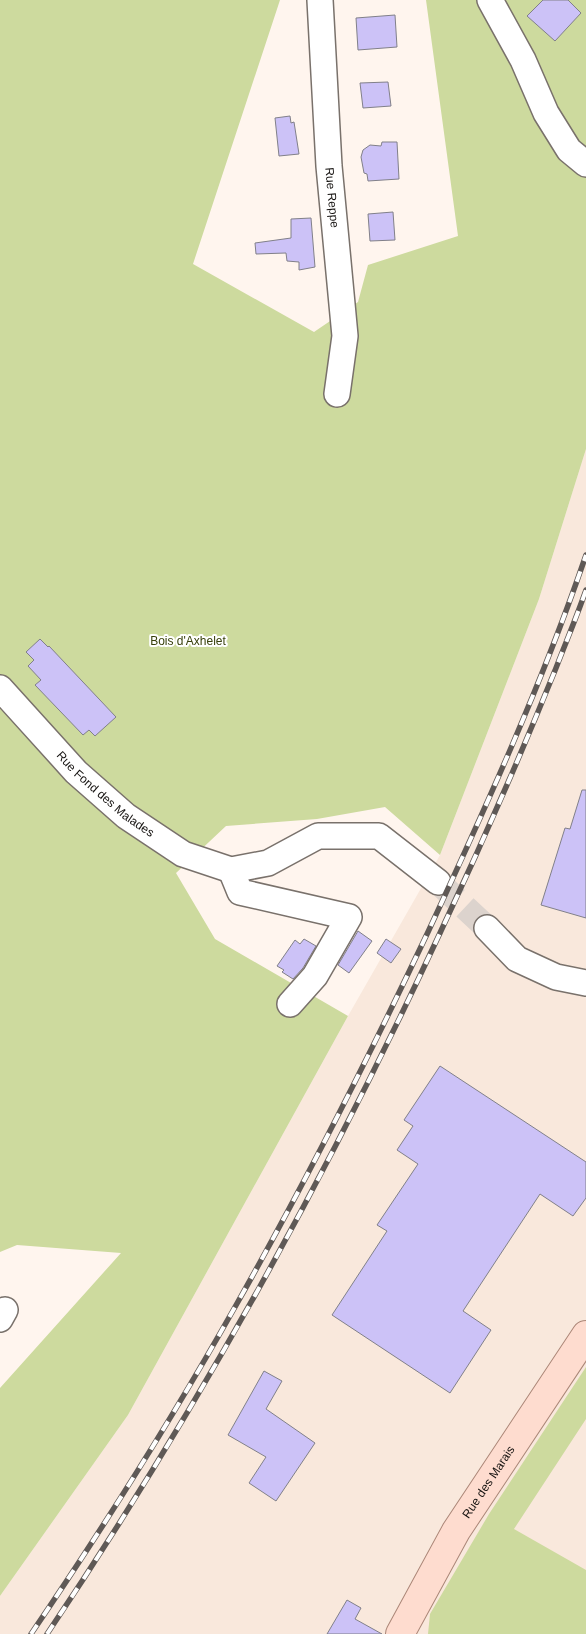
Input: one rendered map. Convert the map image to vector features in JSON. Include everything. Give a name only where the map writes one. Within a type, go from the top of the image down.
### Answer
[{"type":"main road","name":"Rue des Marais","points":[[400,1634],[456,1531],[586,1335]]},
{"type":"street","name":"Rue Reppe","points":[[320,0],[330,166],[345,336],[337,394]]},
{"type":"street","points":[[490,0],[523,60],[546,113],[570,150],[586,164]]},
{"type":"street","name":"Rue Fond des Malades","points":[[0,688],[76,772],[126,816],[183,854],[231,870],[268,863],[318,836],[379,836],[438,882]]},
{"type":"street","points":[[231,870],[240,892],[349,917],[314,976],[290,1004]]},
{"type":"street","points":[[487,928],[517,959],[556,977],[586,983]]},
{"type":"shaded area","points":[[586,449],[586,1634],[0,1634],[0,1596],[128,1415],[348,1016],[440,855],[539,599]]},
{"type":"green space","name":"Bois d'Axhelet","points":[[0,0],[280,0],[193,264],[314,332],[358,302],[368,265],[458,236],[426,0],[586,0],[586,449],[539,599],[440,855],[385,807],[317,819],[226,826],[176,873],[215,939],[348,1016],[128,1415],[0,1596],[0,1388],[121,1253],[17,1245],[0,1252]]},
{"type":"green space","points":[[586,1367],[586,1419],[514,1529],[586,1570],[586,1634],[428,1634],[430,1614],[489,1514]]},
{"type":"building","points":[[543,0],[568,0],[581,13],[555,41],[527,16]]},
{"type":"building","points":[[395,15],[397,47],[358,50],[356,18]]},
{"type":"building","points":[[388,82],[391,106],[363,108],[360,83]]},
{"type":"building","points":[[290,116],[291,123],[294,122],[299,154],[279,156],[275,118]]},
{"type":"building","points":[[382,142],[397,142],[399,179],[368,181],[367,174],[364,173],[361,157],[363,150],[370,145],[381,146]]},
{"type":"building","points":[[393,212],[395,240],[370,241],[368,214]]},
{"type":"building","points":[[311,218],[315,267],[299,270],[299,262],[287,261],[286,253],[256,254],[255,243],[291,238],[291,219]]},
{"type":"building","points":[[40,639],[49,646],[116,717],[95,736],[89,730],[83,735],[35,685],[41,680],[28,666],[34,660],[26,652]]},
{"type":"building","points":[[582,790],[586,790],[586,918],[541,905],[565,828],[570,829]]},
{"type":"building","points":[[358,931],[372,941],[349,973],[338,965]]},
{"type":"building","points":[[304,939],[316,946],[303,968],[293,979],[282,972],[284,970],[277,966],[295,940],[300,944]]},
{"type":"building","points":[[386,939],[401,949],[391,963],[377,953]]},
{"type":"building","points":[[440,1066],[586,1162],[586,1198],[573,1216],[540,1194],[463,1311],[491,1330],[450,1393],[332,1315],[387,1231],[377,1225],[418,1164],[397,1150],[413,1126],[404,1120]]},
{"type":"building","points":[[264,1371],[282,1381],[266,1409],[315,1443],[276,1501],[249,1483],[266,1457],[228,1435]]},
{"type":"building","points":[[347,1600],[361,1608],[355,1619],[382,1634],[327,1634]]},
{"type":"tunnel","points":[[438,882],[487,928]]},
{"type":"railway","points":[[31,1634],[111,1513],[187,1390],[261,1261],[335,1121],[428,932],[491,793],[532,699],[586,555]]},
{"type":"railway","points":[[47,1634],[156,1465],[257,1291],[306,1203],[352,1114],[397,1024],[485,834],[542,701],[586,590]]}]
